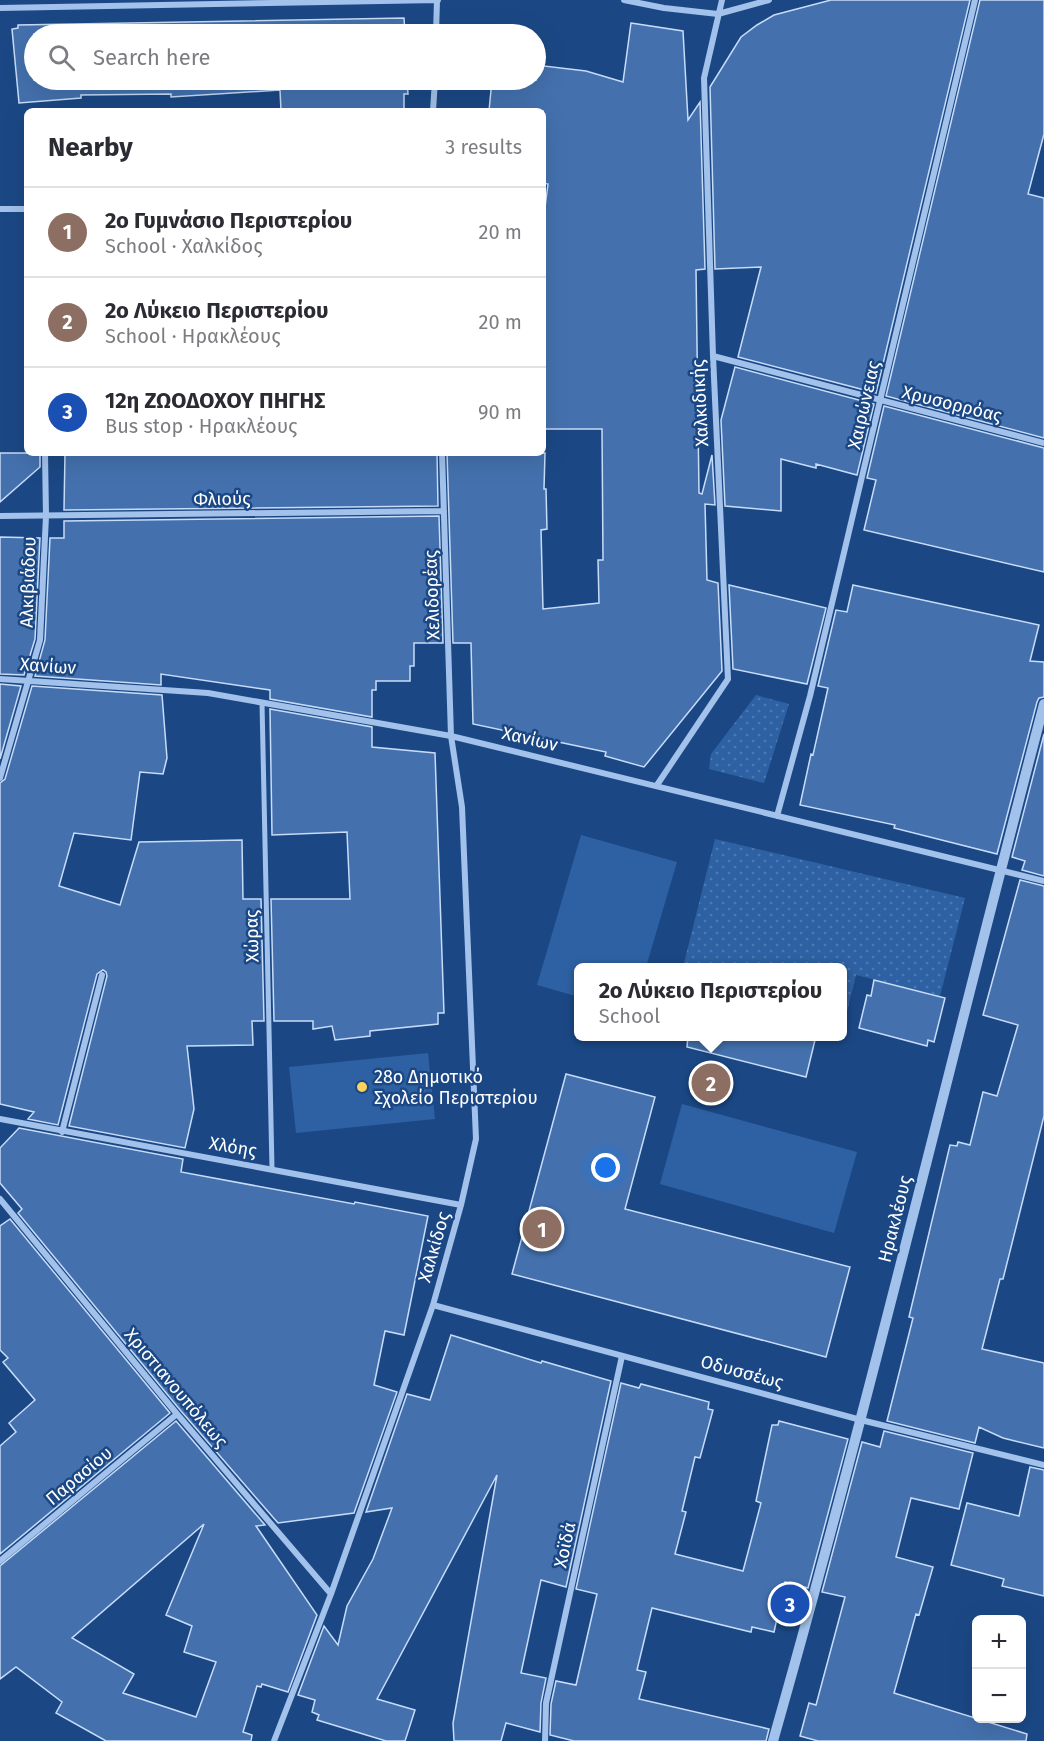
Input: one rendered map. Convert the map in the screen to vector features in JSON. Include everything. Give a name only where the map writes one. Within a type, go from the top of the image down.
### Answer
[{"type":"street","points":[[0,8],[437,0],[436,24]]},
{"type":"street","points":[[624,0],[664,8],[718,14],[769,0]]},
{"type":"street","name":"Χαλκιδικής","points":[[657,785],[728,679],[713,356],[704,78],[722,0]]},
{"type":"street","name":"Χαιρώνειας","points":[[777,816],[810,696],[975,0]]},
{"type":"street","points":[[434,108],[435,90]]},
{"type":"street","points":[[0,209],[24,209]]},
{"type":"street","name":"Χρυσορρόας","points":[[713,356],[1044,443]]},
{"type":"street","name":"Αλκιβιάδου","points":[[0,778],[40,640],[46,516],[45,456]]},
{"type":"street","name":"Χελιδορέας","points":[[442,456],[451,736]]},
{"type":"street","name":"Φλιούς","points":[[0,516],[444,511]]},
{"type":"street","name":"Χανίων","points":[[0,678],[208,693],[451,736],[1044,881]]},
{"type":"street","name":"Χώρας","points":[[262,703],[272,1169]]},
{"type":"street","name":"Ηρακλέους","points":[[773,1741],[861,1420],[1044,704]]},
{"type":"street","name":"Χαλκίδος","points":[[274,1741],[331,1594],[433,1305],[461,1205],[476,1139],[462,807],[451,736]]},
{"type":"street","points":[[62,1132],[102,975]]},
{"type":"street","name":"Χλόης","points":[[0,1119],[461,1205]]},
{"type":"street","name":"Χριστιανουπόλεως","points":[[0,1199],[177,1414],[331,1594]]},
{"type":"street","name":"Οδυσσέως","points":[[433,1305],[861,1420],[1044,1466]]},
{"type":"street","name":"Χοϊδά","points":[[545,1741],[546,1703],[622,1356]]},
{"type":"street","name":"Παρασίου","points":[[0,1561],[177,1414]]},
{"type":"shaded area","points":[[756,695],[789,704],[764,783],[709,769],[711,754]]},
{"type":"shaded area","points":[[581,835],[677,862],[647,963],[574,963],[574,996],[537,985]]},
{"type":"shaded area","points":[[715,839],[965,898],[940,996],[856,975],[847,1012],[847,963],[684,963]]},
{"type":"shaded area","points":[[428,1053],[435,1119],[296,1133],[289,1067]]},
{"type":"shaded area","points":[[682,1104],[857,1152],[834,1233],[660,1184]]},
{"type":"building","points":[[831,0],[970,0],[876,393],[738,357],[761,267],[715,269],[710,87],[741,37],[757,25],[774,15]]},
{"type":"building","points":[[980,0],[1044,0],[1044,134],[1028,194],[1044,198],[1044,438],[886,396]]},
{"type":"building","points":[[404,18],[404,24],[73,24]]},
{"type":"building","points":[[631,23],[683,31],[688,120],[700,102],[705,269],[696,270],[699,493],[702,494],[712,455],[715,505],[705,504],[707,580],[718,583],[722,671],[644,767],[605,756],[606,752],[473,724],[471,643],[453,643],[447,456],[545,456],[544,489],[546,489],[547,529],[541,530],[543,609],[599,603],[598,560],[603,560],[602,429],[546,429],[546,200],[548,184],[546,184],[546,108],[489,108],[491,90],[546,90],[546,66],[586,71],[623,82]]},
{"type":"building","points":[[18,25],[24,25],[24,90],[280,90],[171,97],[171,94],[81,95],[81,98],[19,103],[12,29],[18,28]]},
{"type":"building","points":[[280,90],[408,90],[408,94],[404,94],[404,108],[281,108]]},
{"type":"building","points":[[735,367],[874,404],[857,475],[816,464],[816,468],[781,459],[781,511],[725,506],[721,420]]},
{"type":"building","points":[[884,406],[1044,448],[1044,572],[864,530],[876,480],[867,478]]},
{"type":"building","points":[[0,453],[40,456],[40,467],[0,502]]},
{"type":"building","points":[[65,456],[437,456],[438,506],[64,510]]},
{"type":"building","points":[[439,516],[443,643],[414,643],[414,666],[410,666],[410,681],[376,681],[376,690],[372,690],[372,717],[270,699],[270,690],[161,674],[161,685],[35,676],[45,640],[50,538],[64,538],[64,521]]},
{"type":"building","points":[[0,537],[40,538],[35,639],[24,675],[0,674]]},
{"type":"building","points":[[729,585],[826,608],[807,684],[733,669]]},
{"type":"building","points":[[853,585],[1039,625],[1030,661],[1044,662],[1044,697],[1039,698],[1037,702],[997,854],[894,828],[895,825],[800,805],[828,688],[818,686],[836,610],[847,612]]},
{"type":"building","points":[[0,684],[21,686],[0,759]]},
{"type":"building","points":[[32,686],[162,695],[167,758],[163,774],[140,772],[131,840],[74,833],[59,886],[120,905],[139,842],[242,840],[243,899],[261,899],[264,1021],[252,1021],[253,1045],[187,1046],[194,1109],[185,1148],[69,1126],[107,976],[103,970],[97,974],[58,1125],[28,1119],[34,1112],[0,1104],[0,783],[5,779]]},
{"type":"building","points":[[270,709],[372,727],[372,747],[435,753],[444,1013],[438,1013],[438,1024],[370,1031],[370,1036],[335,1040],[332,1026],[313,1029],[313,1021],[274,1021],[271,899],[350,899],[347,832],[272,835]]},
{"type":"building","points":[[1044,734],[1044,876],[1022,870],[1025,861],[1012,857]]},
{"type":"building","points":[[1020,880],[1044,886],[1044,1116],[1003,1279],[1000,1279],[982,1349],[1044,1363],[1044,1448],[1003,1438],[979,1427],[975,1443],[887,1421],[913,1318],[909,1317],[950,1145],[957,1146],[958,1142],[970,1145],[983,1092],[997,1096],[1018,1025],[983,1015]]},
{"type":"building","points":[[874,980],[945,998],[934,1042],[928,1040],[927,1046],[859,1028],[867,995],[871,996]]},
{"type":"building","points":[[688,1041],[815,1041],[806,1077],[687,1047]]},
{"type":"building","points":[[566,1074],[655,1097],[625,1209],[850,1267],[826,1357],[512,1274]]},
{"type":"building","points":[[19,1128],[183,1159],[181,1172],[428,1216],[404,1335],[385,1331],[374,1385],[397,1392],[354,1513],[278,1523],[181,1411],[18,1213],[22,1209],[0,1183],[0,1148]]},
{"type":"building","points":[[10,1219],[170,1413],[0,1554],[0,1446],[16,1432],[9,1423],[35,1400],[3,1362],[8,1358],[0,1350],[0,1226]]},
{"type":"building","points":[[451,1335],[541,1363],[542,1361],[611,1381],[566,1587],[541,1580],[521,1673],[546,1678],[541,1703],[540,1732],[506,1723],[501,1741],[454,1741],[453,1723],[497,1475],[377,1699],[415,1710],[405,1741],[386,1741],[317,1720],[319,1715],[312,1712],[315,1700],[298,1695],[324,1626],[338,1645],[347,1606],[373,1559],[392,1508],[366,1512],[407,1394],[430,1400]]},
{"type":"building","points":[[621,1383],[639,1388],[641,1384],[709,1402],[708,1409],[713,1410],[700,1458],[695,1457],[682,1511],[686,1512],[675,1554],[743,1571],[761,1503],[756,1501],[772,1425],[778,1425],[779,1421],[848,1439],[808,1588],[785,1582],[774,1632],[752,1627],[751,1632],[652,1608],[637,1670],[646,1672],[639,1699],[769,1729],[766,1741],[574,1741],[550,1735],[551,1704],[556,1681],[576,1685],[597,1594],[576,1589]]},
{"type":"building","points":[[176,1421],[265,1525],[256,1526],[317,1615],[288,1692],[262,1684],[261,1687],[257,1686],[243,1732],[252,1735],[251,1741],[106,1741],[56,1713],[62,1702],[16,1667],[0,1679],[0,1566]],"holes":[[[204,1524],[166,1615],[192,1626],[184,1652],[216,1662],[196,1717],[123,1693],[134,1674],[72,1638]]]},
{"type":"building","points":[[884,1431],[973,1453],[959,1509],[911,1498],[896,1557],[933,1567],[919,1615],[916,1614],[894,1693],[972,1717],[972,1723],[991,1723],[1027,1734],[1026,1741],[818,1741],[800,1736],[809,1703],[816,1705],[845,1597],[822,1592],[862,1442],[880,1447]]},
{"type":"building","points":[[1030,1467],[1044,1470],[1044,1596],[1002,1586],[1004,1579],[951,1565],[967,1503],[1019,1516]]},
{"type":"place","name":"2ο Λύκειο Περιστερίου","points":[[711,1083]]},
{"type":"place","name":"28ο Δημοτικό Σχολείο Περιστερίου","points":[[362,1087]]},
{"type":"place","name":"2ο Γυμνάσιο Περιστερίου","points":[[542,1229]]},
{"type":"place","name":"12η ΖΩΟΔΟΧΟΥ ΠΗΓΗΣ","points":[[790,1604]]}]
